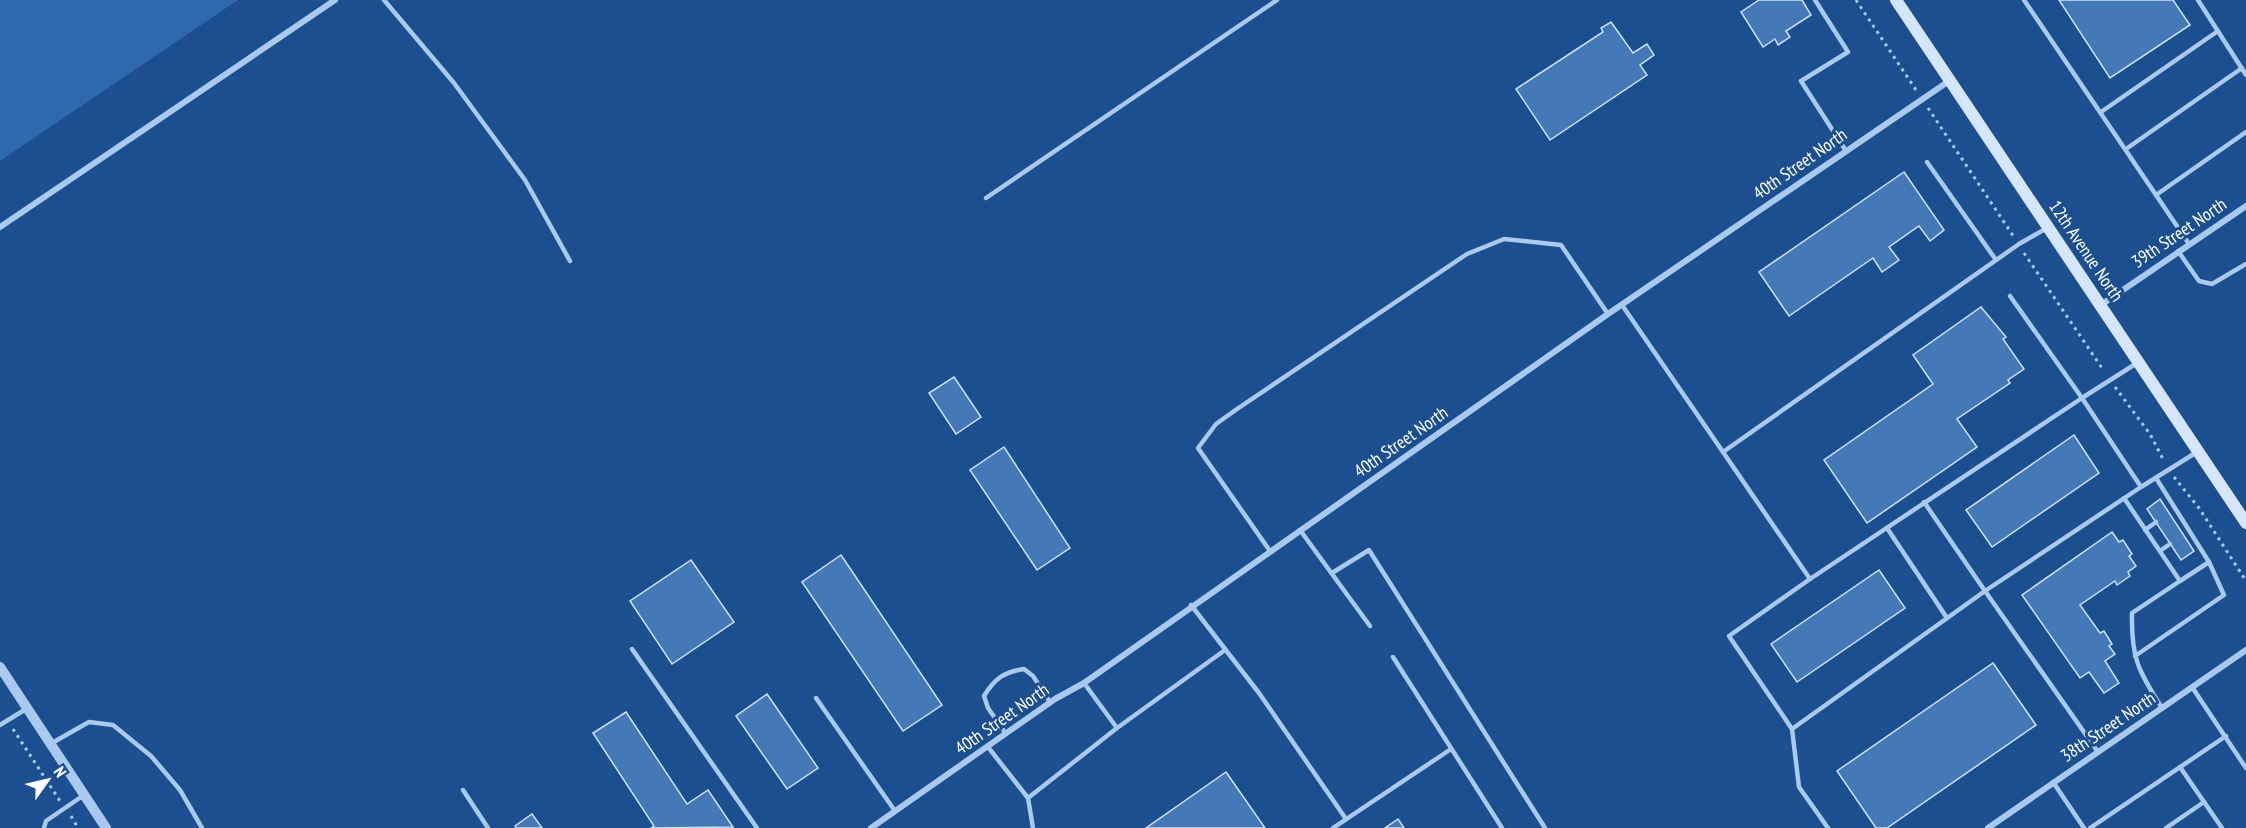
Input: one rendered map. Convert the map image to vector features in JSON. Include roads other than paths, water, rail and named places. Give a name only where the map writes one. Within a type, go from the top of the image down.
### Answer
[{"type":"main road","name":"12th Avenue North","points":[[1896,0],[2246,523]]},
{"type":"street","points":[[0,227],[335,0]]},
{"type":"street","name":"40th Street North","points":[[871,828],[1050,702],[1084,683],[1191,605],[1608,314],[1949,81]]},
{"type":"street","name":"39th Street North","points":[[2100,305],[2246,206]]},
{"type":"street","name":"38th Street North","points":[[1988,828],[2246,650]]},
{"type":"street","points":[[0,667],[106,828]]},
{"type":"lane","points":[[384,0],[454,83],[525,180],[570,261]]},
{"type":"lane","points":[[986,198],[1277,0]]},
{"type":"lane","points":[[1815,0],[1848,52],[1801,81],[1846,151]]},
{"type":"lane","points":[[2024,0],[2189,244]]},
{"type":"lane","points":[[2198,0],[2246,75]]},
{"type":"lane","points":[[2101,112],[2218,31]]},
{"type":"lane","points":[[2126,149],[2242,69]]},
{"type":"lane","points":[[2156,195],[2246,132]]},
{"type":"lane","points":[[1927,162],[1996,260]]},
{"type":"lane","points":[[1722,452],[2019,244],[2048,228]]},
{"type":"lane","points":[[1270,551],[1198,448],[1215,424],[1467,254],[1504,239],[1561,245],[1608,314]]},
{"type":"lane","points":[[2178,251],[2199,281],[2218,281],[2246,264]]},
{"type":"lane","points":[[2010,296],[2141,487]]},
{"type":"lane","points":[[1622,305],[1810,579]]},
{"type":"lane","points":[[1828,828],[1799,787],[1792,729],[1729,636],[1924,502],[2139,362]]},
{"type":"lane","points":[[1792,729],[1985,591],[2124,498],[2198,452]]},
{"type":"lane","points":[[2135,656],[2224,595],[2208,562],[2156,478]]},
{"type":"lane","points":[[2124,498],[2180,581]]},
{"type":"lane","points":[[1924,502],[2098,752]]},
{"type":"lane","points":[[2169,513],[2175,509]]},
{"type":"lane","points":[[2145,530],[2156,522]]},
{"type":"lane","points":[[1887,528],[1947,618]]},
{"type":"lane","points":[[1300,530],[1370,626]]},
{"type":"lane","points":[[2183,534],[2189,530]]},
{"type":"lane","points":[[2160,551],[2170,544]]},
{"type":"lane","points":[[1332,573],[1369,550],[1545,828]]},
{"type":"lane","points":[[2162,708],[2139,672],[2132,644],[2132,613],[2208,562]]},
{"type":"lane","points":[[1191,605],[1259,693],[1346,819]]},
{"type":"lane","points":[[632,649],[757,828]]},
{"type":"lane","points":[[1028,798],[1117,728],[1226,650]]},
{"type":"lane","points":[[1393,657],[1502,828]]},
{"type":"lane","points":[[1006,734],[988,708],[984,696],[993,682],[1005,672],[1024,669],[1033,676],[1050,702]]},
{"type":"lane","points":[[1084,683],[1117,728]]},
{"type":"lane","points":[[2192,687],[2246,768]]},
{"type":"lane","points":[[816,698],[895,812]]},
{"type":"lane","points":[[0,725],[27,708]]},
{"type":"lane","points":[[51,744],[89,722],[113,725],[151,756],[180,790],[202,828]]},
{"type":"lane","points":[[2090,828],[2226,736]]},
{"type":"lane","points":[[988,747],[1028,798],[1033,828]]},
{"type":"lane","points":[[1333,828],[1451,750]]},
{"type":"lane","points":[[2180,767],[2222,828]]},
{"type":"lane","points":[[2054,782],[2084,828]]},
{"type":"lane","points":[[463,790],[488,828]]},
{"type":"lane","points":[[44,828],[46,821],[84,795]]},
{"type":"lane","points":[[2166,828],[2204,802]]}]
